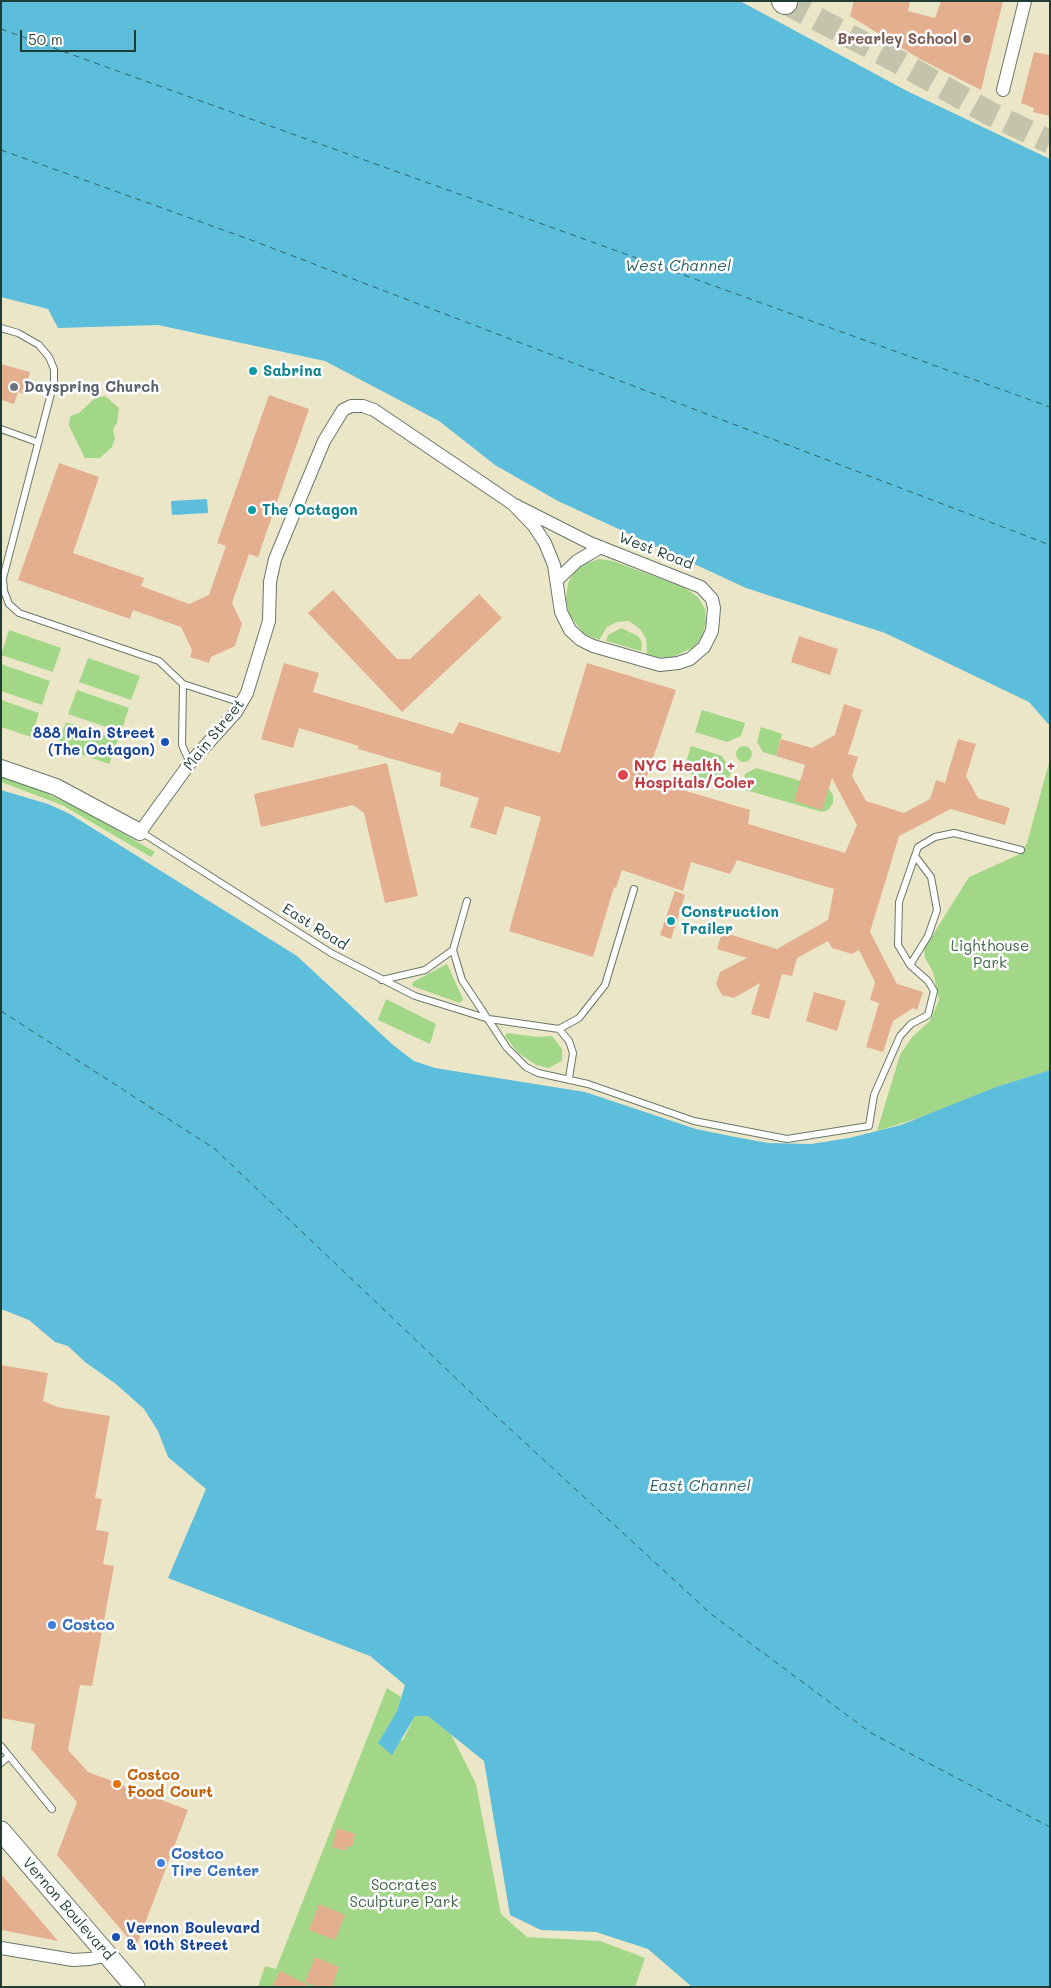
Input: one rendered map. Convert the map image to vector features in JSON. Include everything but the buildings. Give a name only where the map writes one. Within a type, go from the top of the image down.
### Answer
[{"type":"main road","name":"Vernon Boulevard","points":[[1,1831],[135,1987]]},
{"type":"street","points":[[1003,90],[1025,1]]},
{"type":"street","name":"West Road","points":[[352,406],[363,406],[374,410],[513,504],[601,547],[690,580],[705,590],[714,604],[715,620],[710,638],[704,647],[690,659],[665,665],[653,664],[586,643],[575,636],[566,624],[561,612],[557,580],[550,554],[540,534],[513,504]]},
{"type":"street","name":"Main Street","points":[[140,832],[190,763],[242,703],[250,687],[268,621],[270,582],[275,558],[324,441],[343,410],[352,406]]},
{"type":"street","name":"West Road","points":[[557,580],[577,561],[601,547]]},
{"type":"street","points":[[1,768],[56,787],[140,832]]},
{"type":"street","points":[[1,1948],[73,1960],[90,1960],[108,1956]]},
{"type":"lane","points":[[1,328],[18,333],[39,345],[49,357],[54,370],[54,382],[2,578],[9,604],[19,613],[159,661],[183,684],[242,703]]},
{"type":"lane","points":[[1,429],[37,442]]},
{"type":"lane","points":[[183,684],[182,745],[184,754],[190,763]]},
{"type":"lane","name":"East Road","points":[[140,832],[331,953],[415,996],[489,1020],[559,1029]]},
{"type":"lane","points":[[467,901],[452,950],[462,980],[506,1048],[526,1067],[538,1073],[569,1078],[588,1084],[694,1121],[787,1138],[869,1126],[874,1095],[900,1036],[911,1024],[928,1015],[934,991],[928,981],[910,965],[898,945],[899,902],[918,847],[935,837],[954,833],[1021,850]]},
{"type":"lane","points":[[910,965],[928,936],[937,910],[931,877],[915,856]]},
{"type":"lane","points":[[569,1078],[573,1053],[569,1041],[559,1029],[578,1018],[605,984],[634,889]]},
{"type":"lane","points":[[382,980],[424,970],[452,950]]},
{"type":"lane","points":[[1,1746],[52,1809]]},
{"type":"lane","points":[[1,1763],[9,1756]]},
{"type":"green space","points":[[105,396],[119,408],[117,423],[113,429],[115,438],[112,447],[100,458],[85,458],[69,426],[70,416],[79,413],[95,398]]},
{"type":"green space","points":[[599,559],[613,561],[685,588],[698,597],[705,609],[706,623],[702,637],[694,647],[669,659],[647,655],[646,639],[640,629],[629,621],[617,622],[607,627],[599,640],[583,633],[569,614],[566,599],[568,583],[575,571],[587,563]]},
{"type":"green space","points":[[621,628],[638,636],[642,642],[641,651],[606,641],[608,635]]},
{"type":"green space","points":[[9,630],[61,648],[53,672],[1,655]]},
{"type":"green space","points":[[88,658],[140,676],[131,700],[79,682]]},
{"type":"green space","points":[[1,664],[50,681],[42,705],[1,691]]},
{"type":"green space","points":[[77,690],[129,708],[121,732],[68,714]]},
{"type":"green space","points":[[1,700],[39,713],[31,737],[1,727]]},
{"type":"green space","points":[[702,710],[745,723],[741,736],[727,742],[695,732]]},
{"type":"green space","points":[[66,722],[118,740],[109,764],[57,746]]},
{"type":"green space","points":[[761,727],[782,734],[776,756],[763,752],[757,742]]},
{"type":"green space","points":[[691,746],[722,756],[731,772],[727,785],[683,772]]},
{"type":"green space","points":[[744,746],[750,748],[752,754],[750,760],[744,762],[738,760],[736,754],[738,748]]},
{"type":"green space","name":"Lighthouse Park","points":[[1050,759],[1050,1070],[996,1087],[937,1112],[877,1131],[900,1055],[912,1037],[930,1021],[939,1000],[933,972],[925,958],[924,949],[969,877],[1020,854],[1027,843]]},
{"type":"green space","points":[[756,768],[829,789],[833,795],[833,803],[828,810],[822,812],[742,789],[745,774]]},
{"type":"green space","points":[[1,777],[40,790],[89,814],[155,852],[151,857],[62,805],[1,782]]},
{"type":"green space","points":[[447,964],[463,999],[460,1003],[412,986],[413,982]]},
{"type":"green space","points":[[386,999],[436,1024],[430,1044],[378,1020]]},
{"type":"green space","points":[[507,1033],[538,1037],[552,1036],[562,1049],[562,1061],[549,1068],[536,1065],[518,1053],[505,1036]]},
{"type":"green space","name":"Socrates Sculpture Park","points":[[387,1688],[401,1697],[397,1711],[378,1743],[403,1740],[415,1716],[428,1716],[451,1734],[476,1784],[501,1914],[527,1937],[600,1941],[645,1958],[635,1987],[258,1987],[265,1966],[276,1969]]},
{"type":"water","name":"West Channel","points":[[1,1],[740,1],[907,91],[1050,159],[1050,726],[1029,702],[885,633],[746,588],[558,501],[495,465],[439,421],[325,361],[158,325],[58,328],[48,309],[1,297]]},
{"type":"water","points":[[207,499],[208,513],[172,515],[171,501]]},
{"type":"water","name":"East Channel","points":[[1,790],[48,804],[70,814],[297,956],[393,1045],[414,1061],[435,1068],[585,1092],[696,1129],[730,1136],[768,1143],[811,1144],[849,1138],[901,1125],[996,1087],[1050,1070],[1050,1987],[692,1987],[648,1949],[596,1932],[541,1930],[510,1915],[484,1761],[428,1716],[415,1716],[392,1755],[378,1743],[397,1711],[405,1685],[370,1656],[168,1578],[206,1489],[168,1457],[158,1431],[144,1409],[116,1384],[85,1362],[68,1346],[55,1342],[29,1320],[1,1309]]},
{"type":"ferry route","points":[[1,29],[1050,407]]},
{"type":"ferry route","points":[[1,150],[251,240],[1050,545]]},
{"type":"ferry route","points":[[1,1011],[215,1149],[483,1404],[711,1614],[871,1733],[1050,1827]]},
{"type":"tunnel","points":[[785,2],[897,61],[989,113],[1050,142]]},
{"type":"place","name":"Brearley School","points":[[967,39]]},
{"type":"place","name":"Sabrina","points":[[253,371]]},
{"type":"place","name":"Dayspring Church","points":[[14,387]]},
{"type":"place","name":"The Octagon","points":[[252,510]]},
{"type":"place","name":"888 Main Street (The Octagon)","points":[[165,742]]},
{"type":"place","name":"NYC Health + Hospitals/Coler","points":[[623,775]]},
{"type":"place","name":"Construction Trailer","points":[[671,921]]},
{"type":"place","name":"Costco","points":[[52,1625]]},
{"type":"place","name":"Costco Food Court","points":[[117,1784]]},
{"type":"place","name":"Costco Tire Center","points":[[161,1863]]},
{"type":"place","name":"Vernon Boulevard & 10th Street","points":[[116,1937]]}]
